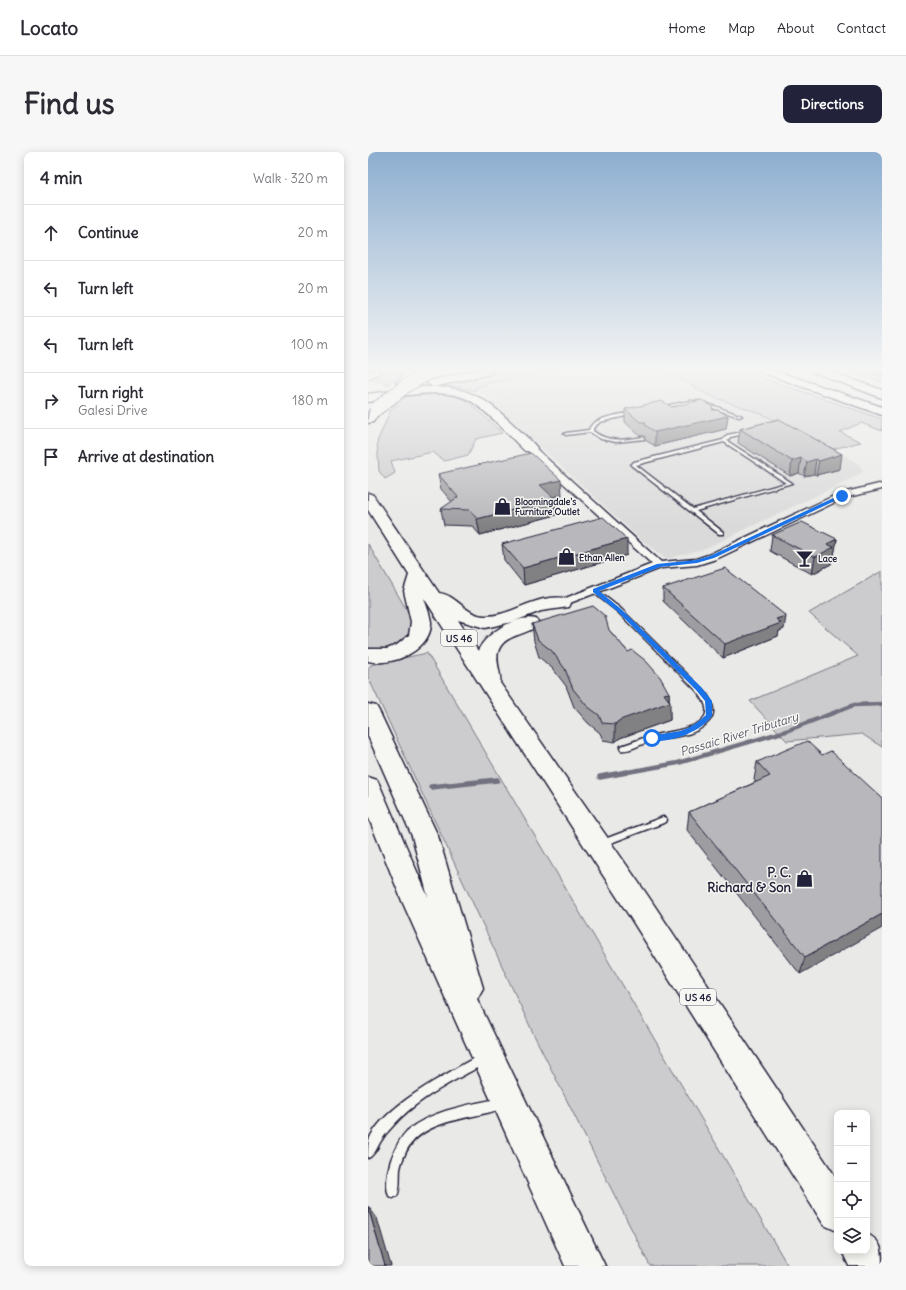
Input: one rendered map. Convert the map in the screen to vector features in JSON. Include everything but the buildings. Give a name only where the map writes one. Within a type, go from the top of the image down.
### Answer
[{"type":"highway","points":[[502,423],[530,448]]},
{"type":"highway","name":"US 46","points":[[368,498],[492,689],[598,845],[765,1098],[834,1207]]},
{"type":"highway","points":[[368,656],[384,656],[394,653],[404,649],[418,637],[421,622],[413,591],[422,581],[461,614],[476,621],[496,621],[538,606],[562,603]]},
{"type":"highway","points":[[492,689],[485,660],[487,652],[495,640],[509,631],[545,617],[562,603]]},
{"type":"highway","points":[[368,711],[425,836],[488,1056]]},
{"type":"highway","points":[[368,786],[416,901],[585,1266]]},
{"type":"highway","points":[[864,1254],[871,1266]]},
{"type":"street","points":[[530,448],[659,565]]},
{"type":"street","points":[[562,603],[659,565],[697,562],[712,557],[842,496],[880,486]]},
{"type":"lane","points":[[591,431],[591,428],[597,423]]},
{"type":"lane","points":[[721,533],[633,465],[725,441],[729,436],[757,429]]},
{"type":"lane","points":[[566,434],[591,431],[601,438],[608,440],[624,441],[643,438]]},
{"type":"lane","points":[[692,511],[790,483],[725,441]]},
{"type":"lane","points":[[595,590],[619,610],[706,696],[710,706],[709,716],[696,728],[677,735],[652,738],[624,748]]},
{"type":"lane","points":[[598,845],[663,820]]},
{"type":"lane","points":[[368,1152],[375,1138],[392,1117],[417,1099],[488,1056]]},
{"type":"lane","points":[[393,1192],[392,1175],[399,1149],[419,1128],[444,1118],[509,1101]]},
{"type":"shaded area","points":[[385,423],[491,423],[502,433],[476,439],[468,455],[444,461],[433,452],[391,461],[395,473],[385,479],[379,471],[377,442]]},
{"type":"shaded area","points":[[514,423],[780,423],[846,456],[860,465],[863,472],[702,550],[666,559],[639,538]]},
{"type":"shaded area","points":[[780,423],[882,423],[882,431],[861,423],[840,432],[861,442],[833,449]]},
{"type":"shaded area","points":[[368,544],[415,624],[414,633],[404,641],[382,649],[368,648]]},
{"type":"shaded area","points":[[882,571],[882,747],[862,734],[787,741],[750,701],[858,656],[809,613]]},
{"type":"shaded area","points":[[427,653],[788,1266],[650,1266],[534,1035],[368,677],[368,668],[371,665]]},
{"type":"waterway","name":"Passaic River Tributary","points":[[622,773],[678,763],[786,731],[854,705],[882,704]]},
{"type":"waterway","name":"Passaic River Tributary","points":[[600,777],[627,772]]},
{"type":"waterway","name":"Passaic River Tributary","points":[[431,787],[497,780]]},
{"type":"place","name":"Bloomingdale's Furniture Outlet","points":[[502,506]]},
{"type":"place","name":"Ethan Allen","points":[[566,557]]},
{"type":"place","name":"Lace","points":[[805,558]]},
{"type":"place","name":"P. C. Richard & Son","points":[[804,879]]},
{"type":"route","points":[[652,738],[677,735],[696,728],[709,716],[710,706],[706,696],[619,610],[595,590],[659,565],[697,562],[712,557],[842,496]]}]
